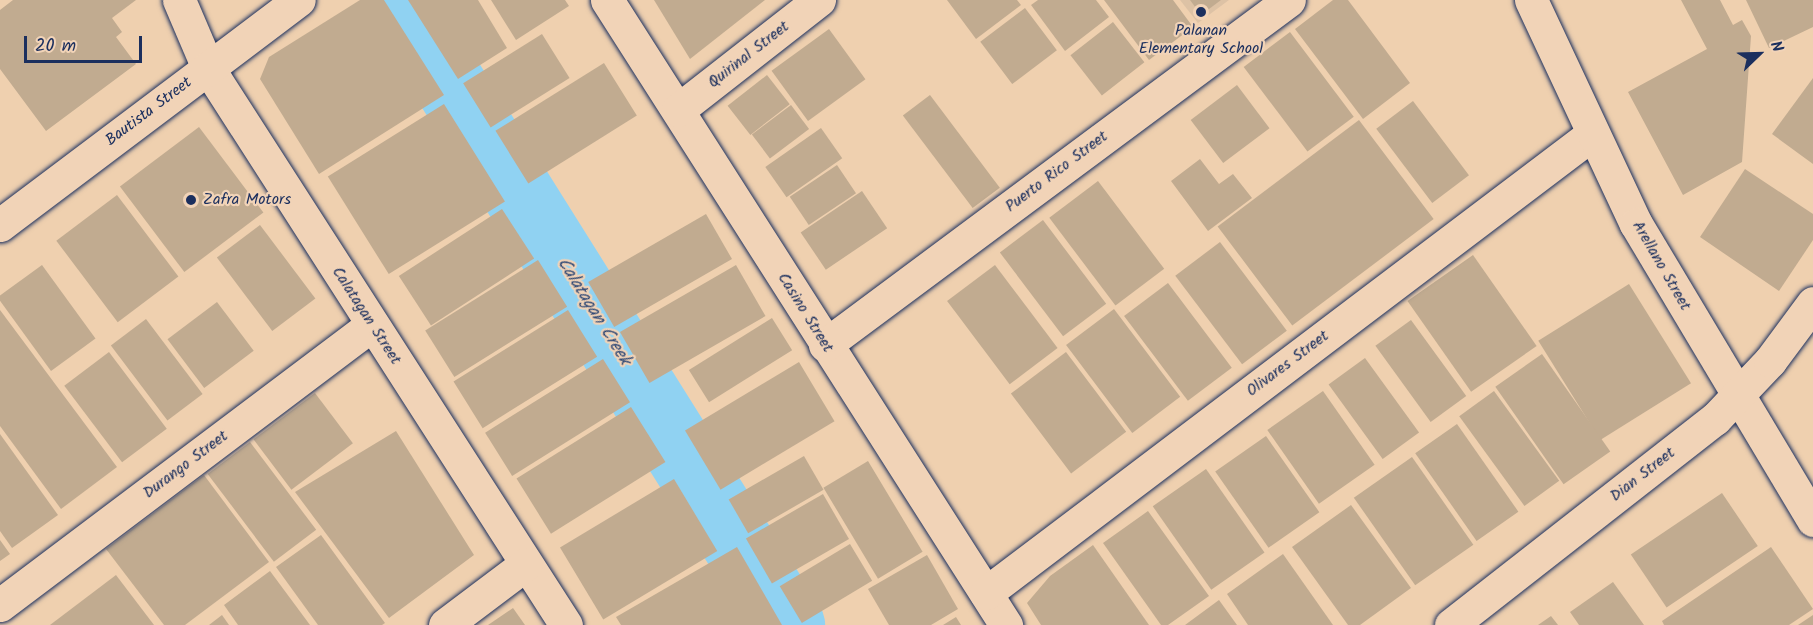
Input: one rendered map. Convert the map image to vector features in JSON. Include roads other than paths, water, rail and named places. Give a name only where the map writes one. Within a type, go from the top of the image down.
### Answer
[{"type":"street","name":"Calatagan Street","points":[[179,0],[208,68],[566,625]]},
{"type":"street","name":"Bautista Street","points":[[0,225],[299,0]]},
{"type":"street","name":"Casino Street","points":[[607,0],[825,345],[1006,625]]},
{"type":"street","name":"Quirinal Street","points":[[678,110],[819,0]]},
{"type":"street","name":"Puerto Rico Street","points":[[825,345],[1289,0]]},
{"type":"street","name":"Arellano Street","points":[[1531,0],[1591,135],[1738,398],[1813,520]]},
{"type":"street","name":"Olivares Street","points":[[986,593],[1591,135]]},
{"type":"street","name":"Dian Street","points":[[1451,625],[1738,398],[1813,303]]},
{"type":"street","name":"Durango Street","points":[[0,605],[372,325]]},
{"type":"street","points":[[445,625],[526,564]]},
{"type":"waterway","name":"Calatagan Creek","points":[[397,0],[789,625]]},
{"type":"place","name":"Palanan Elementary School","points":[[1201,12]]},
{"type":"place","name":"Zafra Motors","points":[[191,200]]}]
